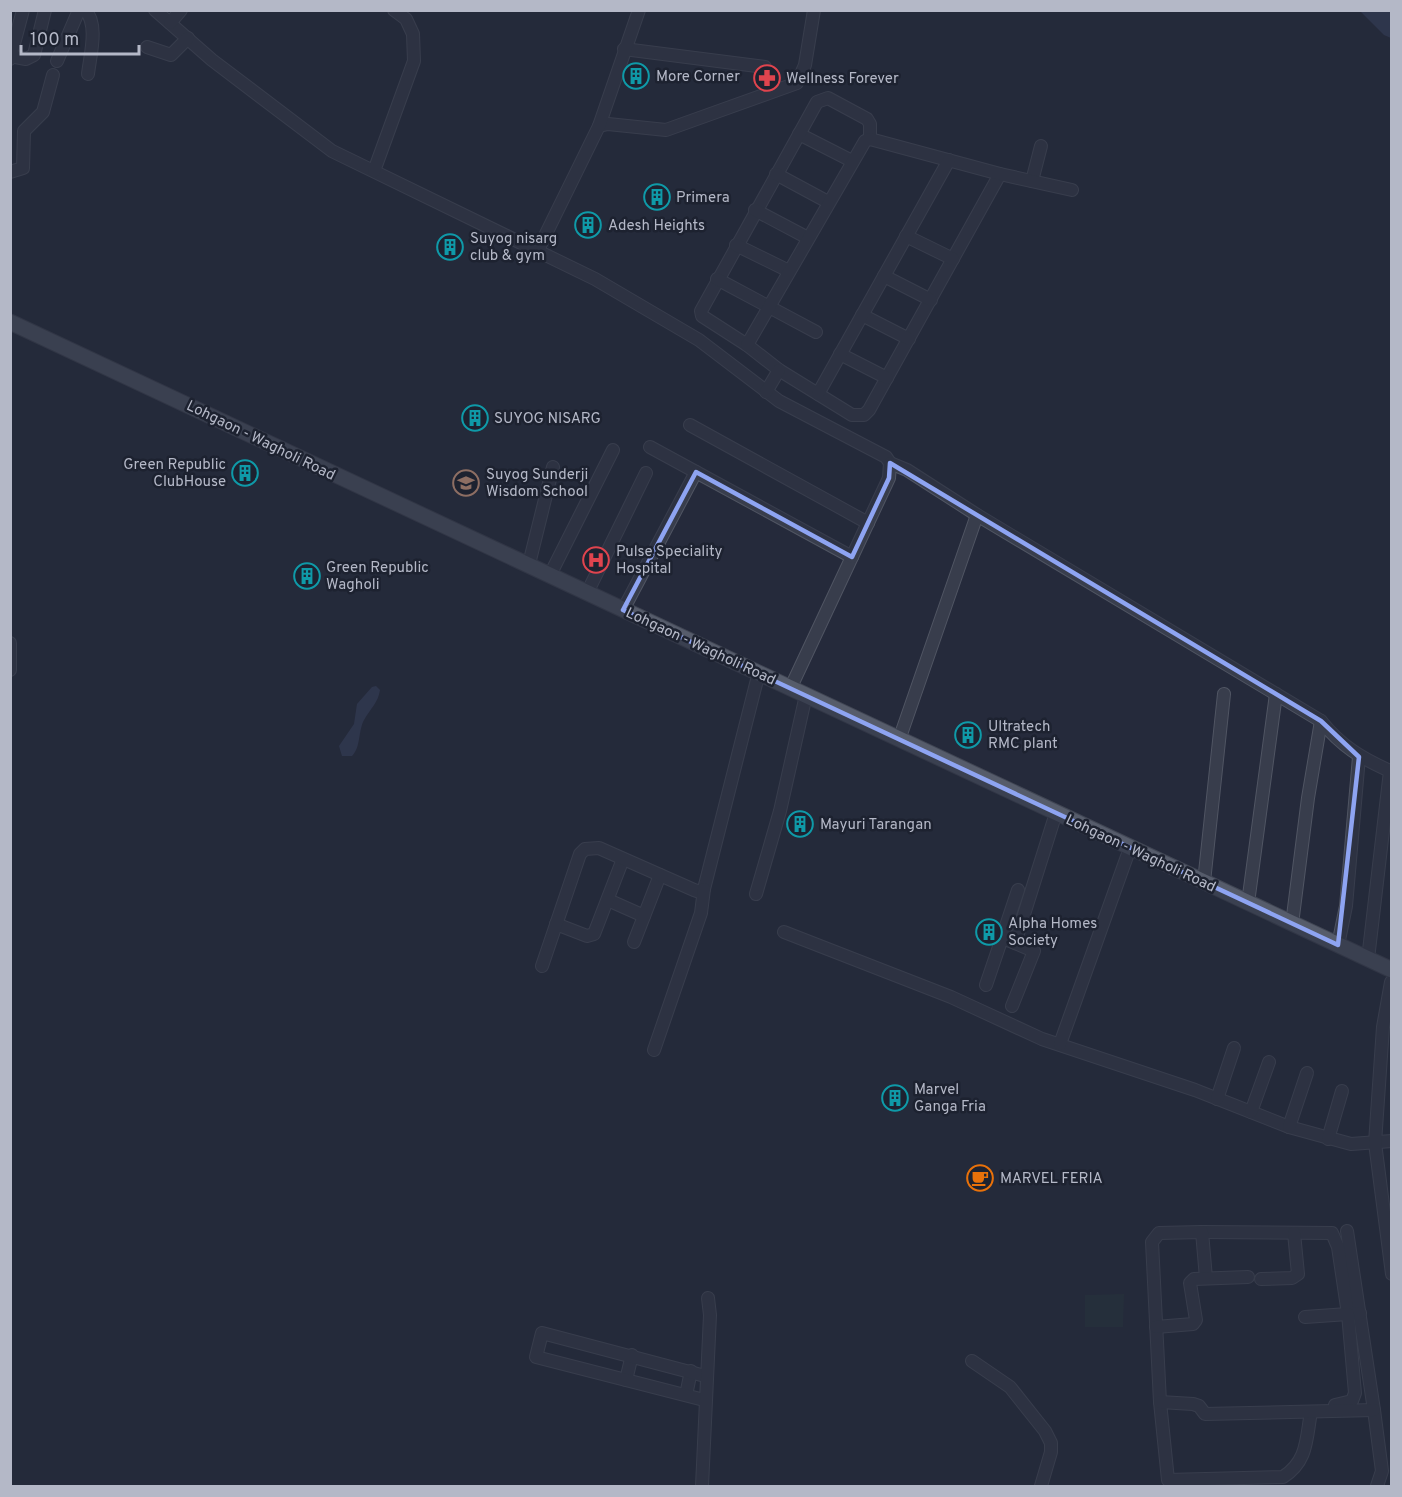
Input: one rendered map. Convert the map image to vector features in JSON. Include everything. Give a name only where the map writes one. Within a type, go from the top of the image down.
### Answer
[{"type":"main road","name":"Lohgaon - Wagholi Road","points":[[10,322],[623,610],[900,737],[1056,813],[1392,970]]},
{"type":"street","points":[[23,10],[11,57],[26,58],[34,55],[45,10]]},
{"type":"street","points":[[57,61],[79,10]]},
{"type":"street","points":[[85,10],[93,24],[88,74]]},
{"type":"street","points":[[155,10],[213,60],[332,152],[538,250],[663,318],[699,340],[766,392],[886,457],[890,463],[907,470],[977,515],[1321,721],[1337,741],[1359,757],[1390,771],[1368,959]]},
{"type":"street","points":[[170,23],[181,10]]},
{"type":"street","points":[[374,171],[414,61],[413,34],[406,19],[394,10]]},
{"type":"street","points":[[538,250],[599,126],[639,10]]},
{"type":"street","points":[[599,126],[608,124],[666,130],[797,82],[805,65],[814,10]]},
{"type":"street","points":[[147,46],[171,56],[188,38]]},
{"type":"street","points":[[624,49],[765,67]]},
{"type":"street","points":[[10,172],[23,168],[24,131],[26,126],[43,112],[53,75]]},
{"type":"street","points":[[870,139],[870,124],[867,119],[828,98],[817,102],[702,305],[702,316],[747,345],[779,370],[852,415],[864,415],[887,378],[1000,174]]},
{"type":"street","points":[[798,134],[852,161]]},
{"type":"street","points":[[747,345],[865,141],[870,139],[1000,174],[1072,190]]},
{"type":"street","points":[[1032,181],[1041,146]]},
{"type":"street","points":[[818,394],[949,160]]},
{"type":"street","points":[[776,174],[828,202]]},
{"type":"street","points":[[756,210],[808,238]]},
{"type":"street","points":[[906,236],[953,259]]},
{"type":"street","points":[[736,244],[789,272]]},
{"type":"street","points":[[884,276],[932,300]]},
{"type":"street","points":[[717,279],[816,332]]},
{"type":"street","points":[[862,315],[909,339]]},
{"type":"street","points":[[840,354],[887,378]]},
{"type":"street","points":[[766,392],[779,370]]},
{"type":"street","points":[[690,425],[868,523]]},
{"type":"street","points":[[650,447],[852,557]]},
{"type":"street","points":[[550,575],[613,450]]},
{"type":"street","points":[[791,687],[889,478],[890,463]]},
{"type":"street","points":[[529,564],[553,467]]},
{"type":"street","points":[[623,610],[696,472]]},
{"type":"street","points":[[587,592],[646,473]]},
{"type":"street","points":[[900,737],[977,515]]},
{"type":"street","points":[[10,643],[10,670]]},
{"type":"street","points":[[654,1050],[701,913],[704,889],[759,672]]},
{"type":"street","points":[[756,894],[780,811],[806,694]]},
{"type":"street","points":[[1204,882],[1224,694]]},
{"type":"street","points":[[1248,903],[1276,694]]},
{"type":"street","points":[[1292,924],[1308,798],[1321,721]]},
{"type":"street","points":[[1338,945],[1346,906],[1359,757]]},
{"type":"street","points":[[1016,943],[1056,813]]},
{"type":"street","points":[[542,966],[580,854],[585,849],[599,848],[694,890],[700,892],[704,889]]},
{"type":"street","points":[[1060,1044],[1130,848]]},
{"type":"street","points":[[556,924],[591,936],[596,931],[623,859]]},
{"type":"street","points":[[634,942],[660,875]]},
{"type":"street","points":[[986,985],[1018,890]]},
{"type":"street","points":[[608,900],[644,916]]},
{"type":"street","points":[[784,932],[951,997],[996,1019],[1060,1044],[1289,1127],[1351,1144],[1392,1141]]},
{"type":"street","points":[[1002,938],[1034,951],[1012,1006]]},
{"type":"street","points":[[1391,982],[1383,1027],[1375,1143],[1392,1274]]},
{"type":"street","points":[[1217,1099],[1234,1048]]},
{"type":"street","points":[[1251,1112],[1269,1062]]},
{"type":"street","points":[[1289,1127],[1306,1073]]},
{"type":"street","points":[[1328,1139],[1342,1091]]},
{"type":"street","points":[[1274,1408],[1329,1406],[1352,1401],[1355,1393],[1354,1313],[1347,1231]]},
{"type":"street","points":[[1202,1232],[1206,1278]]},
{"type":"street","points":[[1311,1412],[1303,1454],[1296,1468],[1283,1476],[1168,1480],[1160,1402],[1152,1242],[1154,1236],[1159,1233],[1202,1232],[1332,1233],[1338,1247],[1354,1313],[1374,1410],[1382,1470],[1377,1486]]},
{"type":"street","points":[[1156,1327],[1193,1324],[1196,1320],[1190,1283],[1194,1278],[1296,1277],[1298,1274],[1294,1233]]},
{"type":"street","points":[[702,1486],[705,1376],[710,1315],[708,1298]]},
{"type":"street","points":[[1305,1317],[1354,1313]]},
{"type":"street","points":[[704,1400],[536,1357],[542,1333],[705,1376]]},
{"type":"street","points":[[626,1380],[632,1355]]},
{"type":"street","points":[[972,1361],[1010,1388],[1045,1431],[1051,1443],[1051,1452],[1041,1486]]},
{"type":"street","points":[[686,1395],[691,1371]]},
{"type":"street","points":[[1160,1402],[1193,1404],[1199,1406],[1204,1414],[1374,1410]]},
{"type":"highlighted area","points":[[890,463],[1321,721],[1359,757],[1338,945],[977,776],[623,610],[696,472],[852,557],[889,478]]},
{"type":"shaded area","points":[[1124,1294],[1123,1327],[1085,1327],[1085,1295]]},
{"type":"water","points":[[1360,11],[1391,11],[1391,38],[1384,35]]},
{"type":"water","points":[[376,686],[380,690],[379,695],[362,724],[355,752],[352,756],[342,756],[339,746],[354,724],[357,704],[372,687]]},
{"type":"place","name":"More Corner","points":[[636,76]]},
{"type":"place","name":"Wellness Forever","points":[[767,78]]},
{"type":"place","name":"Primera","points":[[657,197]]},
{"type":"place","name":"Adesh Heights","points":[[588,225]]},
{"type":"place","name":"Suyog nisarg club & gym","points":[[450,247]]},
{"type":"place","name":"SUYOG NISARG","points":[[475,418]]},
{"type":"place","name":"Green Republic ClubHouse","points":[[245,473]]},
{"type":"place","name":"Suyog Sunderji Wisdom School","points":[[466,483]]},
{"type":"place","name":"Pulse Speciality Hospital","points":[[596,560]]},
{"type":"place","name":"Green Republic Wagholi","points":[[307,576]]},
{"type":"place","name":"Ultratech RMC plant","points":[[968,735]]},
{"type":"place","name":"Mayuri Tarangan","points":[[800,824]]},
{"type":"place","name":"Alpha Homes Society","points":[[989,932]]},
{"type":"place","name":"Marvel Ganga Fria","points":[[895,1098]]},
{"type":"place","name":"MARVEL FERIA","points":[[980,1178]]}]
